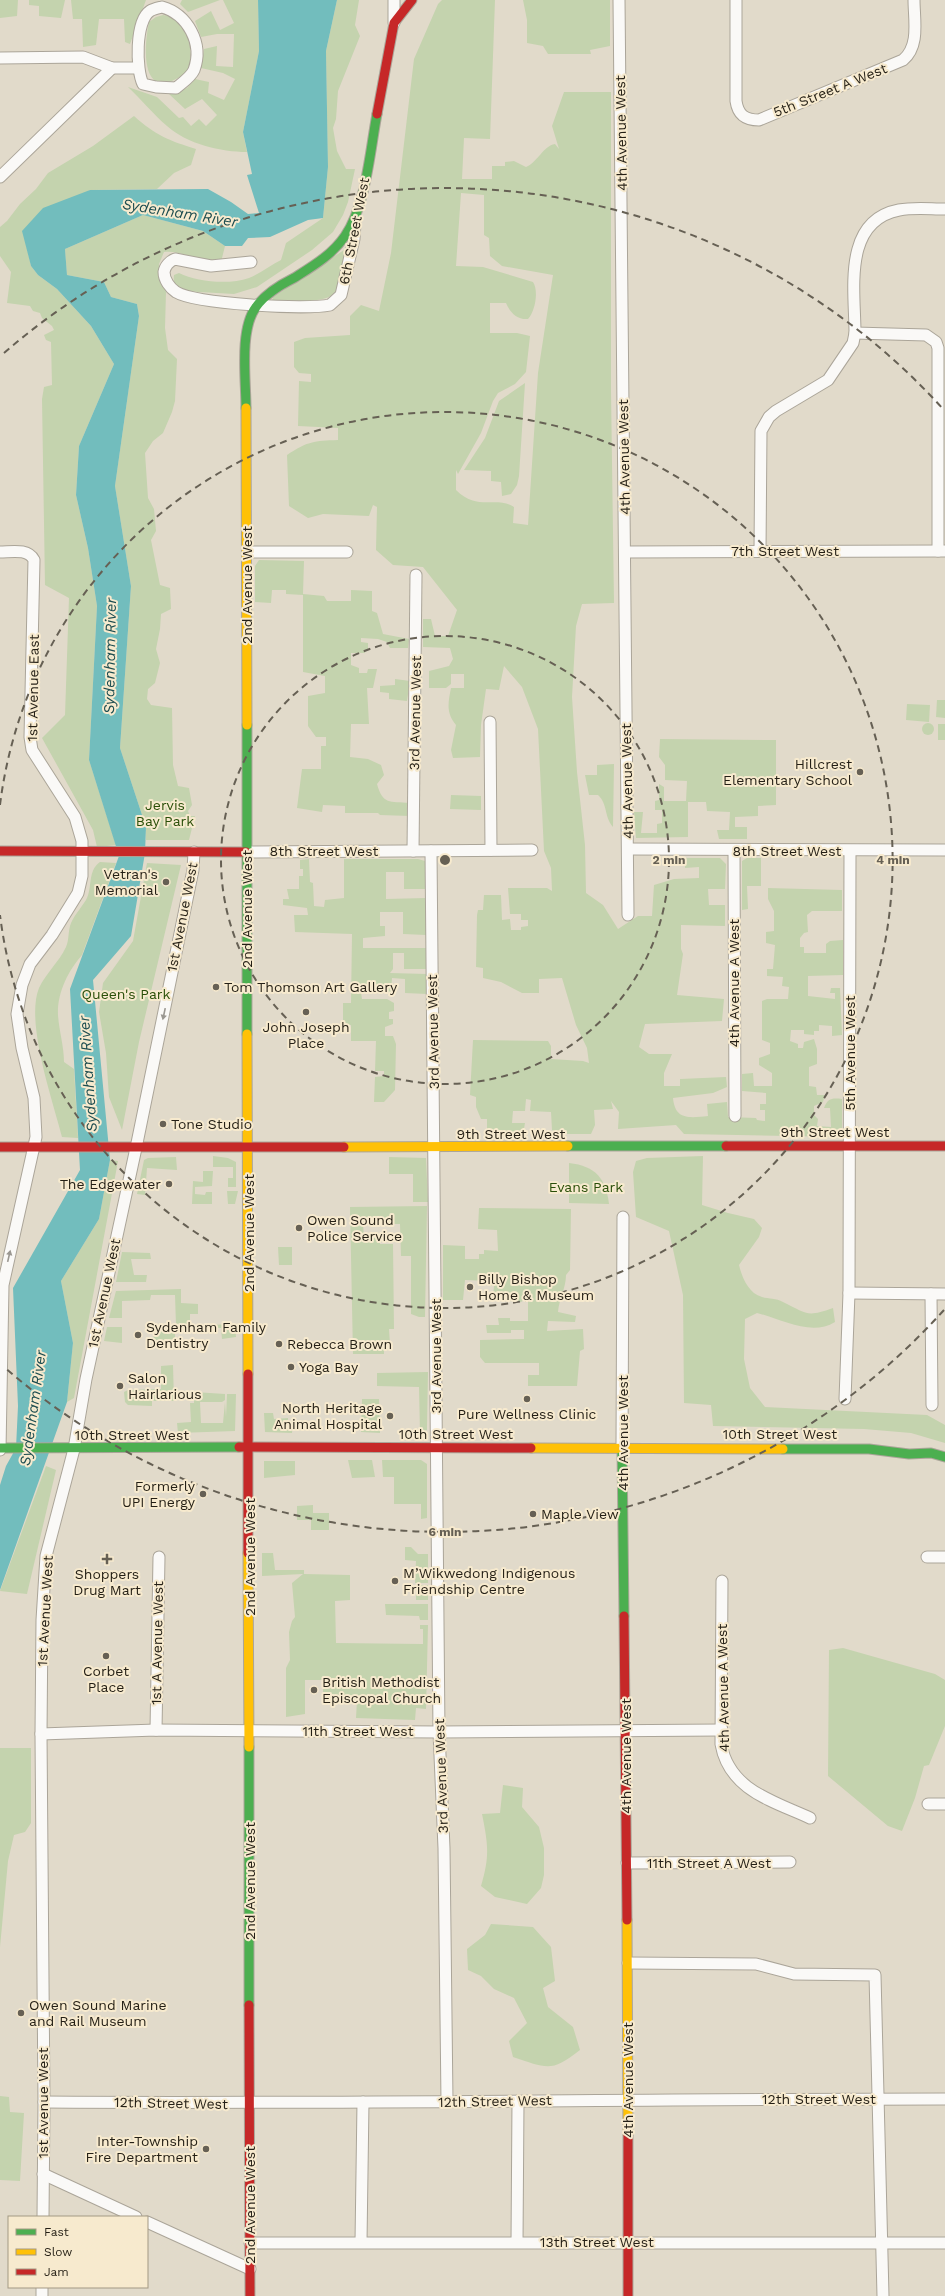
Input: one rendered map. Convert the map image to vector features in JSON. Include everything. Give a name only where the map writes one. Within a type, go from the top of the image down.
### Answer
[{"type":"street","points":[[394,0],[394,23]]},
{"type":"street","points":[[394,23],[412,0]]},
{"type":"street","name":"4th Avenue West","points":[[619,0],[628,915]]},
{"type":"street","name":"5th Street A West","points":[[736,0],[737,109],[742,117],[750,120],[759,120],[903,60],[912,49],[914,0]]},
{"type":"street","points":[[162,7],[173,10],[186,20],[193,36],[196,55],[194,71],[185,81],[176,88],[156,87],[143,84],[137,68],[142,22],[149,12],[162,7]]},
{"type":"street","name":"6th Street West","points":[[251,262],[211,266],[175,259],[170,261],[164,270],[165,279],[177,293],[256,306],[323,306],[336,301],[341,295],[351,253],[355,220],[359,209],[394,23]]},
{"type":"street","points":[[0,58],[83,56],[112,68],[137,68]]},
{"type":"street","points":[[0,177],[112,68]]},
{"type":"street","points":[[760,551],[760,439],[764,423],[776,411],[828,380],[852,343],[855,333],[856,253],[859,242],[871,225],[878,219],[897,210],[945,209]]},
{"type":"street","name":"2nd Avenue West","points":[[250,2296],[250,1448],[246,852],[248,552],[246,332],[250,314],[256,306],[268,294],[322,260],[339,245],[355,220]]},
{"type":"street","points":[[855,333],[926,335],[936,342],[938,348],[942,551]]},
{"type":"street","name":"7th Street West","points":[[625,552],[942,551]]},
{"type":"street","name":"1st Avenue East","points":[[0,552],[23,552],[32,556],[34,560],[30,737],[32,750],[75,817],[80,831],[83,852],[82,876],[78,893],[52,935],[30,964],[22,985],[18,1014],[22,1048],[34,1098],[35,1147],[3,1285],[1,1449]]},
{"type":"street","points":[[248,552],[347,552]]},
{"type":"street","name":"3rd Avenue West","points":[[413,851],[416,575]]},
{"type":"street","points":[[490,722],[491,850]]},
{"type":"street","name":"8th Street West","points":[[628,849],[734,851],[945,850]]},
{"type":"street","name":"8th Street West","points":[[0,851],[246,852],[532,850]]},
{"type":"street","name":"3rd Avenue West","points":[[431,851],[439,1732],[444,1848],[447,2101]]},
{"type":"street","name":"4th Avenue A West","points":[[734,851],[735,1116]]},
{"type":"street","name":"5th Avenue West","points":[[845,1399],[849,1293],[850,851]]},
{"type":"street","name":"1st Avenue West","points":[[43,2216],[44,2102],[41,1734],[42,1620],[46,1556],[74,1449],[86,1379],[136,1148],[193,870],[194,852]]},
{"type":"street","name":"9th Street West","points":[[0,1147],[434,1148],[945,1146]]},
{"type":"street","name":"4th Avenue West","points":[[623,1217],[622,1448],[629,2099],[628,2296]]},
{"type":"street","points":[[849,1293],[945,1294]]},
{"type":"street","points":[[931,1294],[932,1405]]},
{"type":"street","name":"10th Street West","points":[[1,1449],[869,1449],[909,1454],[931,1453],[945,1456]]},
{"type":"street","name":"10th Street West","points":[[909,1454],[935,1464]]},
{"type":"street","name":"1st A Avenue West","points":[[156,1730],[159,1557]]},
{"type":"street","points":[[927,1557],[945,1557]]},
{"type":"street","name":"4th Avenue A West","points":[[722,1581],[722,1730],[724,1757],[738,1781],[756,1792],[810,1818]]},
{"type":"street","name":"11th Street West","points":[[41,1734],[156,1730],[439,1732],[722,1730]]},
{"type":"street","points":[[928,1804],[945,1804]]},
{"type":"street","name":"11th Street A West","points":[[627,1863],[790,1862]]},
{"type":"street","points":[[628,1964],[756,1964],[794,1974],[875,1976],[880,2099],[880,2242],[883,2296]]},
{"type":"street","name":"12th Street West","points":[[44,2102],[250,2104],[629,2099],[945,2099]]},
{"type":"street","points":[[517,2242],[518,2101]]},
{"type":"street","points":[[361,2242],[363,2102]]},
{"type":"street","points":[[43,2174],[134,2216]]},
{"type":"street","points":[[148,2222],[250,2269]]},
{"type":"street","name":"13th Street West","points":[[250,2243],[945,2243]]},
{"type":"green space","points":[[0,0],[18,0],[17,16],[0,18]]},
{"type":"green space","points":[[29,0],[65,0],[61,18],[39,16],[39,6],[29,5]]},
{"type":"green space","points":[[71,0],[146,0],[130,44],[125,42],[124,19],[99,19],[96,45],[83,47],[82,19],[73,19]]},
{"type":"green space","points":[[182,0],[220,0],[188,12],[180,4]]},
{"type":"green space","points":[[223,0],[258,0],[259,51],[243,132],[247,152],[216,149],[184,138],[162,121],[128,87],[157,97],[179,118],[183,117],[191,126],[199,119],[206,126],[217,115],[202,99],[185,109],[169,94],[187,88],[195,79],[209,82],[208,93],[224,100],[235,79],[223,73],[201,68],[204,49],[217,46],[216,66],[233,67],[234,34],[217,34],[201,37],[195,21],[211,11],[220,30],[234,23]]},
{"type":"green space","points":[[337,0],[359,0],[355,25],[360,36],[338,91],[336,119],[333,128],[337,151],[346,169],[355,169],[348,202],[343,215],[333,232],[312,250],[257,287],[234,294],[182,291],[176,286],[174,280],[174,275],[179,273],[195,279],[213,282],[241,280],[253,276],[281,260],[286,243],[323,218],[328,167],[326,51]]},
{"type":"green space","points":[[442,0],[495,0],[490,139],[464,138],[462,179],[492,179],[492,166],[505,166],[505,162],[514,161],[526,167],[534,162],[551,145],[555,144],[559,149],[552,126],[564,92],[611,92],[611,391],[614,603],[582,604],[576,626],[572,697],[577,772],[585,845],[586,893],[603,905],[618,929],[638,916],[652,916],[654,885],[674,879],[699,878],[699,867],[685,868],[685,858],[720,858],[726,864],[725,889],[708,889],[709,905],[725,905],[725,926],[681,925],[681,949],[683,954],[677,995],[724,999],[722,1021],[645,1024],[639,1047],[649,1054],[672,1054],[664,1073],[664,1086],[680,1086],[680,1079],[726,1077],[727,1087],[713,1093],[673,1098],[674,1105],[680,1114],[689,1117],[708,1116],[707,1104],[727,1102],[728,1117],[756,1118],[757,1120],[765,1121],[765,1110],[760,1110],[760,1104],[766,1104],[766,1093],[742,1091],[742,1074],[753,1073],[754,1086],[772,1086],[772,1073],[759,1065],[759,1058],[770,1054],[770,1043],[762,1040],[762,1001],[767,999],[788,999],[789,987],[782,986],[783,977],[767,976],[767,969],[773,969],[775,945],[766,943],[766,932],[774,931],[774,911],[768,899],[768,888],[842,890],[842,911],[812,911],[807,915],[808,932],[804,933],[800,938],[800,947],[804,947],[804,953],[826,953],[826,944],[830,941],[843,940],[843,975],[808,976],[808,996],[835,999],[835,993],[830,993],[831,988],[840,988],[842,1035],[832,1036],[832,1026],[819,1025],[819,1031],[814,1031],[814,1035],[804,1034],[804,1030],[791,1030],[790,1041],[798,1044],[798,1048],[803,1048],[804,1042],[814,1039],[817,1049],[817,1064],[809,1067],[809,1086],[816,1087],[817,1095],[825,1095],[823,1102],[814,1106],[814,1115],[818,1119],[817,1126],[831,1127],[830,1108],[824,1108],[827,1102],[831,1099],[842,1099],[842,1134],[840,1137],[684,1134],[676,1125],[618,1129],[619,1112],[611,1101],[613,1109],[594,1110],[595,1125],[591,1134],[562,1134],[552,1130],[551,1112],[530,1111],[531,1100],[526,1099],[525,1111],[513,1111],[512,1123],[525,1123],[523,1134],[487,1132],[487,1119],[481,1119],[476,1107],[476,1097],[470,1095],[473,1040],[548,1041],[551,1046],[551,1059],[583,1061],[589,1063],[587,1048],[576,1025],[562,978],[539,979],[539,993],[522,993],[501,982],[483,978],[483,968],[476,967],[477,915],[478,910],[483,910],[484,895],[501,895],[502,920],[510,919],[511,930],[521,930],[521,927],[528,926],[528,920],[521,920],[521,914],[510,914],[508,888],[547,888],[552,891],[551,868],[544,851],[538,729],[522,687],[504,666],[499,690],[486,689],[481,725],[480,757],[453,758],[451,750],[456,725],[449,712],[449,698],[451,688],[464,688],[464,674],[451,674],[451,684],[446,688],[429,688],[429,671],[449,666],[453,659],[450,648],[423,647],[423,619],[431,619],[435,636],[448,636],[457,610],[423,567],[393,565],[376,550],[377,507],[373,505],[369,516],[323,514],[308,518],[289,506],[287,455],[306,444],[338,440],[338,428],[298,426],[299,381],[311,382],[311,374],[299,373],[294,367],[294,342],[305,338],[350,335],[350,316],[361,305],[379,311],[391,253],[414,59],[438,4]],"holes":[[[461,193],[484,195],[484,235],[489,238],[490,256],[502,266],[553,275],[538,373],[528,525],[513,523],[514,507],[500,502],[479,502],[472,500],[464,497],[456,490],[456,470],[458,474],[481,433],[493,401],[498,393],[515,384],[526,372],[530,336],[517,333],[490,333],[490,303],[506,303],[515,315],[528,319],[533,312],[536,296],[533,282],[483,267],[456,266]]]},
{"type":"green space","points":[[523,0],[610,0],[610,46],[590,50],[591,54],[548,54],[543,46],[527,43],[527,20]]},
{"type":"green space","points":[[163,15],[172,17],[184,28],[190,44],[191,53],[189,70],[174,80],[162,83],[154,80],[149,73],[146,62],[146,49],[149,22],[156,17]]},
{"type":"green space","points":[[134,116],[163,137],[196,149],[191,165],[174,173],[157,189],[90,190],[23,231],[31,266],[38,275],[57,289],[91,326],[114,364],[79,446],[76,495],[88,548],[97,606],[89,760],[116,845],[97,847],[93,830],[42,738],[65,715],[69,598],[45,585],[42,399],[44,387],[52,385],[51,342],[46,340],[44,335],[54,330],[52,326],[42,318],[40,313],[33,311],[30,306],[7,303],[11,272],[0,256],[0,227],[7,221],[20,204],[36,189],[48,173],[93,146]]},
{"type":"green space","name":"Jervis Bay Park","points":[[143,215],[203,231],[225,246],[221,262],[177,253],[164,252],[159,264],[159,275],[166,292],[165,328],[168,350],[177,359],[175,401],[163,433],[153,441],[145,453],[148,498],[154,509],[156,531],[151,540],[160,585],[170,588],[171,609],[161,614],[156,649],[160,663],[155,683],[148,689],[147,699],[151,705],[172,708],[173,765],[178,786],[189,788],[192,805],[188,811],[190,816],[195,816],[189,840],[146,840],[146,827],[120,748],[131,586],[115,486],[139,316],[137,304],[111,297],[104,282],[67,275],[65,249]]},
{"type":"green space","points":[[344,250],[346,252],[340,282],[336,291],[332,295],[316,300],[296,302],[272,301],[273,297]]},
{"type":"green space","points":[[525,383],[519,476],[517,485],[511,494],[502,496],[501,482],[491,481],[491,471],[464,470],[485,438],[499,401]]},
{"type":"green space","points":[[259,560],[304,561],[303,594],[324,596],[327,601],[351,601],[351,590],[372,591],[372,611],[377,613],[383,634],[409,639],[408,648],[390,648],[387,642],[378,639],[361,638],[361,642],[368,643],[368,650],[364,653],[351,653],[351,665],[359,668],[359,673],[367,673],[368,669],[377,669],[373,688],[367,688],[369,724],[351,724],[350,757],[368,759],[381,765],[384,775],[377,784],[379,791],[388,801],[410,803],[410,816],[380,815],[378,813],[345,813],[345,806],[323,805],[322,812],[297,808],[302,769],[321,769],[321,746],[326,746],[326,737],[316,737],[308,726],[308,696],[325,693],[325,676],[303,672],[303,595],[286,594],[286,590],[272,590],[271,603],[255,602],[255,566]]},
{"type":"green space","points":[[395,679],[410,681],[407,701],[389,699],[389,693],[380,692],[380,686],[395,685]]},
{"type":"green space","points":[[937,700],[945,700],[945,718],[936,717]]},
{"type":"green space","points":[[907,704],[930,705],[929,722],[906,720]]},
{"type":"green space","points":[[928,723],[932,725],[934,729],[932,733],[928,735],[924,733],[922,729],[924,725]]},
{"type":"green space","points":[[938,724],[945,724],[945,740],[938,740]]},
{"type":"green space","points":[[660,739],[776,740],[776,805],[758,806],[758,816],[735,817],[735,827],[747,827],[747,839],[719,839],[717,830],[729,830],[730,812],[707,811],[706,802],[688,802],[688,837],[636,838],[634,812],[643,812],[641,833],[657,833],[657,824],[662,823],[662,810],[655,810],[655,801],[659,800],[659,784],[664,787],[664,801],[686,801],[687,781],[665,780],[665,765],[659,757]]},
{"type":"green space","points":[[614,764],[613,827],[608,819],[605,806],[598,795],[589,795],[585,775],[597,775],[597,765]]},
{"type":"green space","points":[[451,795],[481,796],[481,810],[450,809]]},
{"type":"green space","points":[[747,858],[761,858],[761,886],[747,886],[748,909],[742,910],[742,861]]},
{"type":"green space","points":[[309,859],[310,882],[313,883],[314,906],[324,907],[325,900],[344,898],[344,859],[418,859],[425,861],[426,863],[427,889],[404,889],[404,872],[386,872],[386,899],[426,898],[426,935],[403,934],[403,912],[380,912],[380,926],[385,926],[385,936],[363,938],[363,948],[426,948],[427,969],[404,969],[404,953],[393,953],[393,969],[390,973],[427,974],[427,994],[405,993],[405,979],[392,978],[391,992],[361,992],[362,999],[387,999],[394,1003],[394,1011],[389,1012],[389,1019],[393,1019],[393,1024],[385,1027],[385,1036],[393,1036],[396,1044],[395,1090],[384,1102],[374,1102],[375,1077],[384,1076],[384,1071],[375,1071],[376,1041],[351,1041],[351,1025],[343,1025],[343,1003],[351,1003],[352,934],[295,932],[294,915],[308,915],[307,908],[283,905],[283,899],[289,899],[287,889],[299,889],[299,876],[303,876],[303,869],[300,869],[300,860]]},
{"type":"green space","points":[[100,862],[116,863],[82,955],[68,975],[59,999],[58,1015],[64,1062],[74,1069],[78,1138],[62,1137],[42,1062],[35,1021],[36,1003],[39,988],[66,947],[71,923],[86,900],[93,870]]},
{"type":"green space","name":"Queen's Park","points":[[147,863],[181,865],[139,1042],[122,1130],[109,1097],[106,1053],[99,1012],[103,983],[133,941]]},
{"type":"green space","points":[[213,1156],[228,1158],[236,1162],[236,1187],[228,1187],[228,1178],[233,1178],[233,1167],[213,1167]]},
{"type":"green space","points":[[703,1156],[702,1205],[754,1219],[762,1228],[759,1237],[739,1265],[749,1288],[757,1295],[775,1299],[806,1313],[817,1313],[833,1308],[835,1322],[816,1328],[796,1325],[757,1313],[745,1319],[744,1359],[750,1388],[765,1407],[927,1415],[945,1425],[945,1443],[911,1433],[864,1429],[713,1426],[711,1405],[684,1403],[683,1295],[669,1231],[636,1217],[633,1172],[636,1161],[647,1158]]},
{"type":"green space","points":[[176,1157],[177,1170],[147,1168],[145,1195],[137,1194],[144,1160],[148,1158]]},
{"type":"green space","points":[[389,1157],[426,1158],[428,1202],[413,1202],[413,1174],[389,1174]]},
{"type":"green space","points":[[110,1160],[118,1161],[74,1398],[67,1402],[73,1343],[61,1281],[99,1219]]},
{"type":"green space","name":"Evans Park","points":[[569,1163],[586,1167],[598,1175],[605,1187],[609,1204],[569,1203]]},
{"type":"green space","points":[[203,1171],[213,1171],[212,1186],[195,1187],[195,1194],[205,1195],[206,1192],[212,1192],[212,1204],[192,1204],[193,1181],[203,1182]]},
{"type":"green space","points":[[227,1191],[238,1191],[235,1204],[228,1204]]},
{"type":"green space","points":[[427,1206],[425,1317],[419,1317],[411,1314],[411,1256],[401,1256],[400,1224],[363,1224],[364,1238],[380,1238],[380,1244],[393,1244],[394,1329],[389,1329],[390,1344],[384,1344],[384,1354],[353,1354],[350,1207]]},
{"type":"green space","points":[[479,1208],[571,1209],[570,1270],[566,1275],[558,1312],[576,1316],[575,1322],[548,1321],[547,1331],[583,1329],[584,1349],[580,1351],[577,1386],[528,1386],[528,1375],[539,1375],[539,1363],[485,1363],[480,1357],[480,1340],[524,1339],[524,1330],[511,1330],[511,1333],[487,1333],[486,1325],[499,1325],[498,1318],[510,1318],[510,1321],[528,1321],[528,1297],[521,1302],[500,1300],[493,1297],[494,1286],[488,1286],[488,1281],[465,1280],[463,1300],[443,1300],[443,1245],[465,1246],[465,1259],[479,1259],[479,1254],[484,1254],[484,1250],[498,1251],[497,1230],[478,1229]]},
{"type":"green space","points":[[278,1247],[292,1247],[292,1265],[279,1265]]},
{"type":"green space","points":[[122,1252],[150,1253],[151,1259],[131,1259],[134,1275],[147,1275],[146,1282],[116,1282]]},
{"type":"green space","points":[[181,1289],[181,1303],[198,1304],[198,1314],[190,1314],[190,1325],[176,1325],[175,1295],[151,1295],[150,1300],[122,1301],[122,1318],[109,1318],[116,1291]]},
{"type":"green space","points":[[235,1324],[236,1337],[222,1339],[221,1328],[208,1328],[208,1325]]},
{"type":"green space","points":[[107,1327],[122,1327],[122,1343],[104,1341]]},
{"type":"green space","points":[[153,1329],[175,1329],[175,1344],[154,1344]]},
{"type":"green space","points":[[173,1365],[174,1401],[152,1401],[152,1406],[128,1405],[125,1402],[124,1392],[128,1390],[161,1389],[161,1366]]},
{"type":"green space","points":[[428,1372],[427,1430],[420,1433],[419,1387],[377,1386],[377,1373]]},
{"type":"green space","points":[[194,1392],[225,1394],[225,1400],[222,1402],[200,1402],[201,1423],[223,1423],[225,1402],[226,1417],[227,1394],[236,1394],[235,1431],[178,1433],[177,1423],[191,1422],[190,1403],[194,1403]]},
{"type":"green space","points":[[362,1399],[379,1399],[380,1433],[361,1432]]},
{"type":"green space","points":[[264,1413],[273,1413],[274,1419],[288,1418],[288,1421],[293,1421],[292,1433],[265,1432]]},
{"type":"green space","points":[[348,1460],[372,1460],[375,1477],[352,1478]]},
{"type":"green space","points":[[382,1460],[421,1460],[427,1464],[427,1518],[421,1519],[421,1504],[394,1504],[394,1477],[383,1477]]},
{"type":"green space","points":[[264,1461],[295,1461],[295,1475],[264,1478]]},
{"type":"green space","points":[[46,1466],[56,1470],[27,1594],[0,1591]]},
{"type":"green space","points":[[313,1505],[313,1513],[329,1513],[329,1530],[311,1530],[311,1520],[297,1520],[297,1506]]},
{"type":"green space","points":[[405,1547],[411,1547],[418,1554],[428,1554],[428,1583],[415,1583],[416,1561],[405,1560]]},
{"type":"green space","points":[[262,1553],[273,1553],[275,1570],[304,1570],[304,1574],[350,1575],[350,1600],[335,1601],[336,1643],[423,1644],[423,1629],[420,1629],[420,1625],[428,1625],[426,1709],[416,1708],[415,1720],[356,1718],[357,1700],[323,1700],[323,1680],[305,1680],[305,1714],[286,1717],[286,1668],[290,1660],[289,1632],[292,1621],[295,1617],[292,1583],[303,1574],[262,1576]]},
{"type":"green space","points":[[416,1585],[428,1585],[428,1600],[416,1600]]},
{"type":"green space","points":[[385,1604],[428,1604],[428,1620],[420,1620],[419,1616],[386,1615]]},
{"type":"green space","points":[[843,1648],[935,1674],[945,1680],[945,1726],[929,1765],[924,1766],[915,1798],[902,1831],[888,1826],[828,1776],[829,1650]]},
{"type":"green space","points":[[0,1748],[31,1748],[31,1823],[25,1832],[14,1835],[8,1861],[0,1947]]},
{"type":"green space","points":[[503,1785],[523,1788],[522,1807],[539,1827],[544,1848],[544,1875],[541,1888],[527,1904],[495,1897],[481,1886],[487,1858],[486,1834],[482,1814],[500,1813]]},
{"type":"green space","points":[[491,1924],[533,1927],[551,1947],[555,1981],[543,1988],[548,2007],[573,2027],[580,2050],[562,2062],[555,2065],[541,2066],[513,2057],[509,2041],[527,2023],[514,1998],[494,1989],[481,1976],[468,1970],[467,1949],[485,1935]]},
{"type":"green space","points":[[0,2096],[9,2097],[10,2112],[24,2113],[20,2181],[0,2180]]},
{"type":"water","name":"Sydenham River","points":[[258,0],[337,0],[326,51],[328,167],[323,218],[308,220],[270,237],[248,238],[242,246],[225,246],[203,231],[143,215],[65,249],[67,275],[104,282],[111,297],[137,304],[139,316],[115,486],[131,586],[120,748],[146,827],[145,853],[131,936],[93,980],[110,1160],[99,1219],[61,1281],[73,1343],[67,1402],[0,1590],[0,1485],[6,1466],[16,1448],[18,1406],[13,1288],[80,1170],[70,989],[119,856],[89,760],[97,606],[88,548],[76,495],[79,446],[114,364],[91,326],[57,289],[38,275],[31,266],[22,231],[43,208],[90,190],[208,189],[248,214],[259,213],[247,175],[252,174],[243,132],[259,51]]},
{"type":"traffic: fast","points":[[246,408],[245,342],[251,317],[256,307],[268,294],[322,260],[340,243],[345,236],[352,224],[363,194],[377,114]]},
{"type":"traffic: fast","points":[[247,725],[247,1034]]},
{"type":"traffic: fast","points":[[568,1146],[726,1146]]},
{"type":"traffic: fast","points":[[0,1448],[239,1447]]},
{"type":"traffic: fast","points":[[622,1448],[624,1616]]},
{"type":"traffic: fast","points":[[783,1449],[869,1449],[909,1454],[931,1453],[945,1457]]},
{"type":"traffic: fast","points":[[249,1747],[249,2005]]},
{"type":"traffic: slow","points":[[246,408],[247,725]]},
{"type":"traffic: slow","points":[[247,1034],[248,1374]]},
{"type":"traffic: slow","points":[[344,1147],[568,1146]]},
{"type":"traffic: slow","points":[[531,1448],[783,1449]]},
{"type":"traffic: slow","points":[[248,1553],[249,1747]]},
{"type":"traffic: slow","points":[[627,1920],[628,2134]]},
{"type":"traffic: jam","points":[[377,114],[394,23],[412,0]]},
{"type":"traffic: jam","points":[[0,851],[246,852]]},
{"type":"traffic: jam","points":[[726,1146],[945,1146]]},
{"type":"traffic: jam","points":[[0,1147],[344,1147]]},
{"type":"traffic: jam","points":[[248,1374],[248,1553]]},
{"type":"traffic: jam","points":[[239,1447],[531,1448]]},
{"type":"traffic: jam","points":[[624,1616],[627,1920]]},
{"type":"traffic: jam","points":[[249,2005],[250,2296]]},
{"type":"traffic: jam","points":[[628,2134],[628,2296]]},
{"type":"place","name":"Hillcrest Elementary School","points":[[860,772]]},
{"type":"place","name":"Vetran's Memorial","points":[[166,882]]},
{"type":"place","name":"Tom Thomson Art Gallery","points":[[216,987]]},
{"type":"place","name":"John Joseph Place","points":[[306,1012]]},
{"type":"place","name":"Tone Studio","points":[[163,1124]]},
{"type":"place","name":"The Edgewater","points":[[169,1184]]},
{"type":"place","name":"Owen Sound Police Service","points":[[299,1228]]},
{"type":"place","name":"Billy Bishop Home & Museum","points":[[470,1287]]},
{"type":"place","name":"Sydenham Family Dentistry","points":[[138,1335]]},
{"type":"place","name":"Rebecca Brown","points":[[279,1344]]},
{"type":"place","name":"Yoga Bay","points":[[291,1367]]},
{"type":"place","name":"Salon Hairlarious","points":[[120,1386]]},
{"type":"place","name":"Pure Wellness Clinic","points":[[527,1399]]},
{"type":"place","name":"North Heritage Animal Hospital","points":[[390,1416]]},
{"type":"place","name":"Formerly UPI Energy","points":[[203,1494]]},
{"type":"place","name":"Maple View","points":[[533,1514]]},
{"type":"place","name":"Shoppers Drug Mart","points":[[107,1559]]},
{"type":"place","name":"M’Wikwedong Indigenous Friendship Centre","points":[[395,1581]]},
{"type":"place","name":"Corbet Place","points":[[106,1656]]},
{"type":"place","name":"British Methodist Episcopal Church","points":[[314,1690]]},
{"type":"place","name":"Owen Sound Marine and Rail Museum","points":[[21,2013]]},
{"type":"place","name":"Inter-Township Fire Department","points":[[206,2149]]}]
